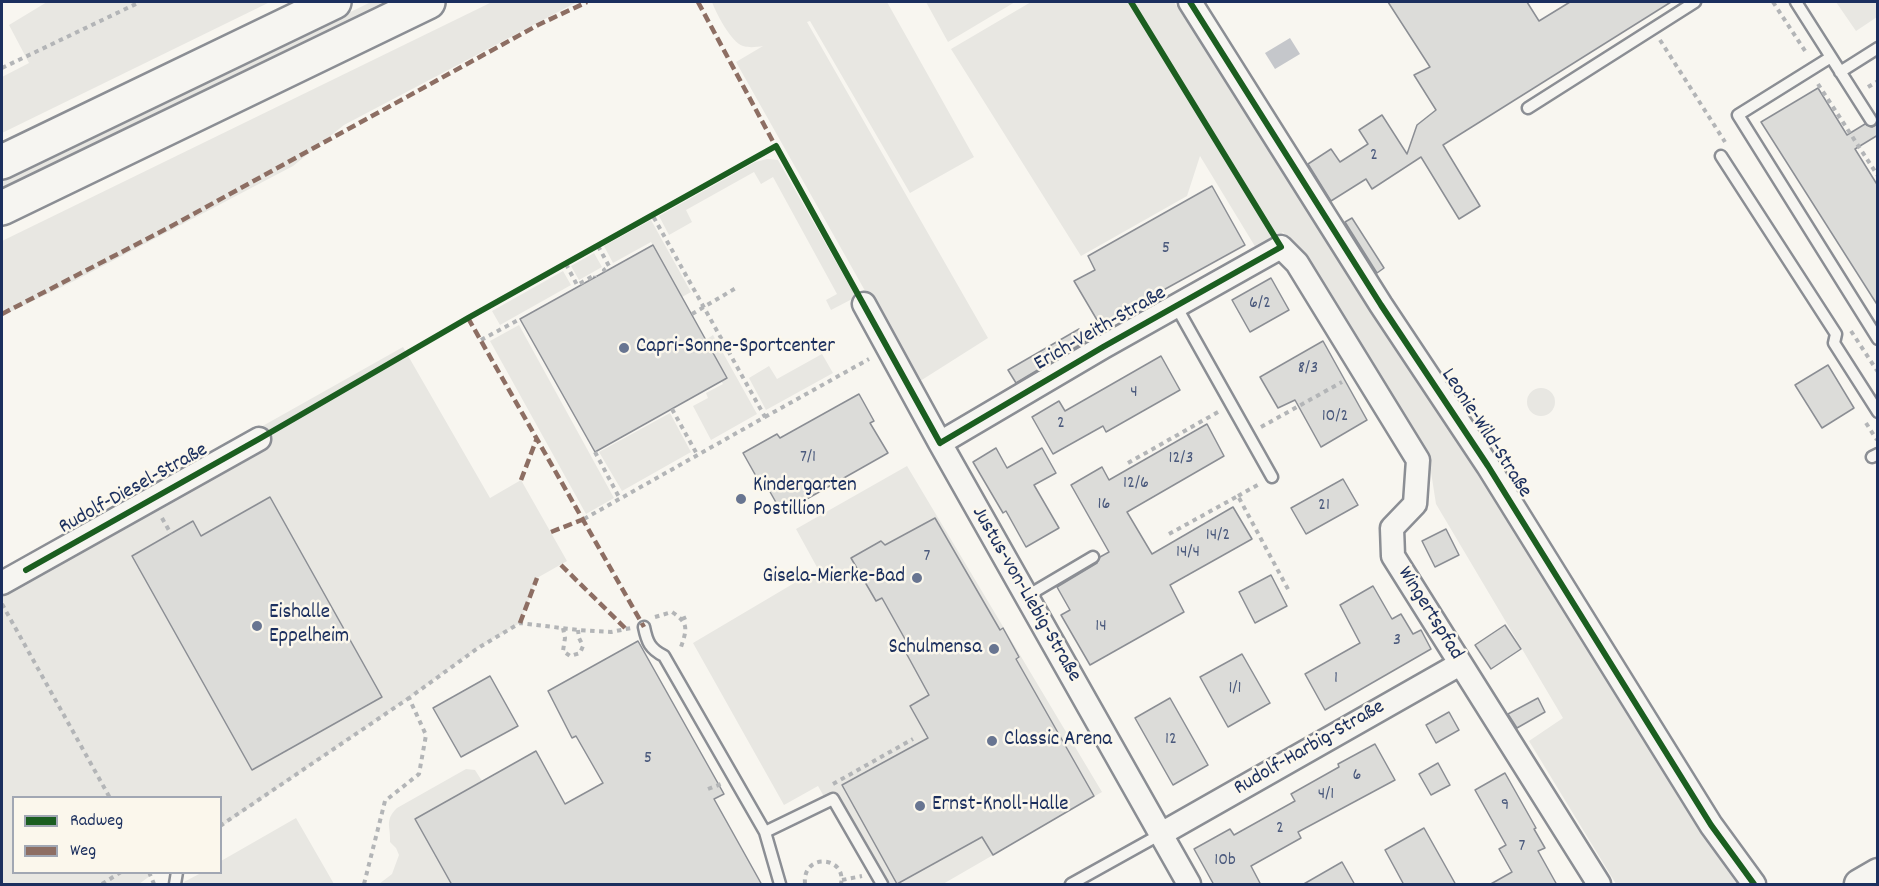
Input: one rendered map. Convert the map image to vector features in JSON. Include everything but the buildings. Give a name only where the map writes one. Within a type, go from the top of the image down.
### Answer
[{"type":"highway","points":[[2,162],[334,2]]},
{"type":"highway","points":[[2,208],[428,2]]},
{"type":"street","name":"Leonie-Wild-Straße","points":[[1190,2],[1381,305],[1488,466],[1711,825],[1754,885]]},
{"type":"street","name":"Erich-Veith-Straße","points":[[940,443],[1281,247]]},
{"type":"street","name":"Wingertspfad","points":[[1281,247],[1297,263],[1418,460],[1415,504],[1392,528],[1393,556],[1599,885]]},
{"type":"street","name":"Justus-von-Liebig-Straße","points":[[864,304],[1189,885]]},
{"type":"street","name":"Rudolf-Diesel-Straße","points":[[2,583],[259,439]]},
{"type":"street","name":"Rudolf-Harbig-Straße","points":[[1161,834],[1460,664]]},
{"type":"street","points":[[1858,885],[1878,873]]},
{"type":"lane","points":[[1528,108],[1695,2]]},
{"type":"lane","points":[[1796,2],[1872,120]]},
{"type":"lane","points":[[1840,72],[1878,48]]},
{"type":"lane","points":[[1831,57],[1738,115],[1878,339]]},
{"type":"lane","points":[[1721,156],[1836,334],[1834,343],[1878,412]]},
{"type":"lane","points":[[1176,306],[1272,477]]},
{"type":"lane","points":[[1027,596],[1093,557]]},
{"type":"lane","points":[[644,627],[646,637],[654,651],[664,656],[765,832],[780,885]]},
{"type":"lane","points":[[765,832],[833,799],[882,885]]},
{"type":"lane","points":[[1071,885],[1161,834]]},
{"type":"path","points":[[2,68],[140,2]]},
{"type":"path","points":[[1818,84],[1878,176]]},
{"type":"path","points":[[653,216],[765,417]]},
{"type":"path","points":[[598,246],[609,266],[604,270],[605,272]]},
{"type":"path","points":[[566,264],[577,285],[595,275],[595,277]]},
{"type":"path","points":[[692,314],[736,288]]},
{"type":"path","points":[[481,340],[520,319]]},
{"type":"path","points":[[584,519],[888,348]]},
{"type":"path","points":[[1248,434],[1342,382]]},
{"type":"path","points":[[1128,463],[1232,404]]},
{"type":"path","points":[[672,409],[698,456]]},
{"type":"path","points":[[595,452],[620,499]]},
{"type":"path","points":[[1169,534],[1272,477]]},
{"type":"path","points":[[1238,496],[1289,591]]},
{"type":"path","points":[[2,603],[109,796]]},
{"type":"path","points":[[222,825],[409,698],[478,648],[520,622],[611,632],[644,627],[649,620],[660,614],[672,612],[682,619],[687,631],[681,647],[664,656]]},
{"type":"path","points":[[682,619],[689,616]]},
{"type":"path","points":[[563,628],[565,638],[563,651],[570,656],[580,654],[583,646],[578,630]]},
{"type":"path","points":[[364,885],[385,801],[419,774],[426,735],[409,698]]},
{"type":"path","points":[[833,799],[828,788],[913,740]]},
{"type":"path","points":[[805,885],[809,867],[820,861],[833,864],[838,868],[841,874],[841,885]]},
{"type":"path","points":[[102,885],[119,874]]},
{"type":"shaded area","points":[[47,2],[270,2],[2,133],[2,77],[29,63],[9,25]]},
{"type":"shaded area","points":[[371,2],[389,2],[2,190],[2,181]]},
{"type":"shaded area","points":[[492,2],[577,2],[344,125],[293,166],[76,280],[2,316],[2,241]]},
{"type":"shaded area","points":[[712,2],[887,2],[974,157],[910,193],[810,21],[807,22],[988,338],[917,383],[736,62],[763,46],[748,47],[738,43],[724,27]]},
{"type":"shaded area","points":[[926,2],[1015,2],[948,42]]},
{"type":"shaded area","points":[[1031,2],[1174,2],[1400,357],[1472,464],[1701,830],[1741,884],[1616,884],[1529,741],[1563,718],[1436,504],[1431,472],[1283,232],[1256,248],[1200,156],[1187,196],[1081,256],[951,49]]},
{"type":"shaded area","points":[[1836,2],[1877,2],[1877,17],[1856,31]]},
{"type":"shaded area","points":[[1290,38],[1300,54],[1275,69],[1265,53]]},
{"type":"shaded area","points":[[767,159],[778,160],[856,297],[831,310],[826,300],[837,294],[773,177],[761,184],[754,172],[686,210],[692,222],[669,235],[659,216],[755,162]]},
{"type":"shaded area","points":[[651,220],[691,292],[682,297],[651,242],[613,263],[604,246]]},
{"type":"shaded area","points":[[594,253],[602,267],[579,280],[571,266]]},
{"type":"shaded area","points":[[563,271],[571,285],[500,325],[492,311]]},
{"type":"shaded area","points":[[519,325],[614,498],[586,514],[490,341]]},
{"type":"shaded area","points":[[713,335],[757,414],[711,440],[693,406],[708,398],[706,393],[723,384],[704,341]]},
{"type":"shaded area","points":[[403,347],[490,498],[521,480],[567,561],[537,578],[520,623],[478,648],[222,826],[222,796],[12,796],[12,874],[153,874],[139,884],[2,884],[2,586],[252,432]]},
{"type":"shaded area","points":[[822,354],[833,373],[766,410],[749,378],[769,366],[777,379]]},
{"type":"shaded area","points":[[1541,388],[1551,392],[1555,402],[1551,412],[1541,416],[1531,412],[1527,402],[1531,392]]},
{"type":"shaded area","points":[[670,413],[691,452],[622,491],[599,452]]},
{"type":"shaded area","points":[[907,466],[1102,792],[943,884],[874,884],[818,786],[784,805],[693,643],[818,569],[796,529]]},
{"type":"shaded area","points":[[466,769],[475,770],[482,781],[415,819],[452,884],[379,884],[392,874],[399,855],[390,842],[389,820],[393,813],[397,808]]},
{"type":"shaded area","points":[[296,818],[334,884],[180,884],[199,874],[222,874],[222,860]]},
{"type":"marked path","points":[[2,314],[166,229],[538,25],[587,2]]},
{"type":"marked path","points":[[698,2],[777,149]]},
{"type":"marked path","points":[[468,318],[644,627]]},
{"type":"marked path","points":[[521,480],[537,438]]},
{"type":"marked path","points":[[551,532],[584,519]]},
{"type":"marked path","points":[[561,565],[625,628]]},
{"type":"marked path","points":[[520,623],[537,578]]},
{"type":"cycle path","points":[[26,570],[468,318],[776,146],[940,443],[1103,347],[1281,247],[1131,2]]},
{"type":"cycle path","points":[[1190,2],[1381,305],[1488,466],[1711,825],[1754,884]]},
{"type":"place","name":"Capri-Sonne-Sportcenter","points":[[624,348]]},
{"type":"place","name":"Kindergarten Postillion","points":[[741,499]]},
{"type":"place","name":"Gisela-Mierke-Bad","points":[[917,578]]},
{"type":"place","name":"Eishalle Eppelheim","points":[[257,626]]},
{"type":"place","name":"Schulmensa","points":[[994,649]]},
{"type":"place","name":"Classic Arena","points":[[992,741]]},
{"type":"place","name":"Ernst-Knoll-Halle","points":[[920,806]]}]
